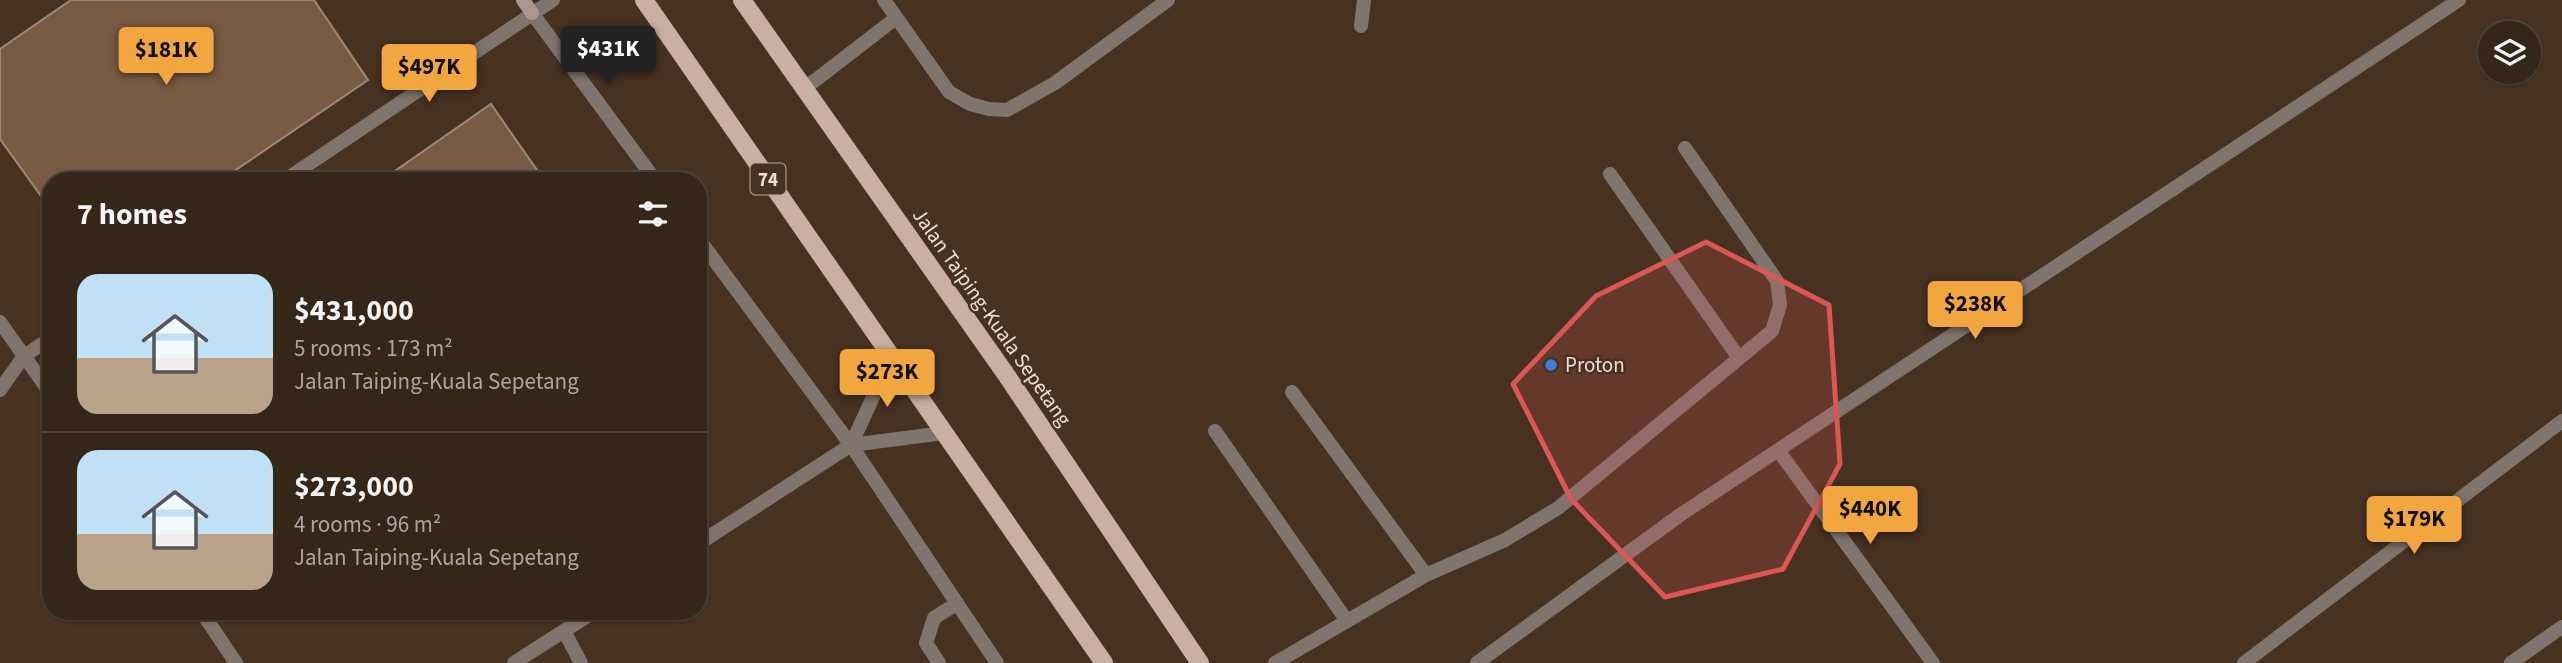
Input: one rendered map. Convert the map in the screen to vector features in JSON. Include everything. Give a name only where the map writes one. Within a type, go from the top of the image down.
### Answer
[{"type":"main road","name":"74","points":[[644,0],[1104,663]]},
{"type":"main road","name":"Jalan Taiping-Kuala Sepetang","points":[[742,0],[1005,373],[1200,663]]},
{"type":"street","points":[[523,0],[649,172]]},
{"type":"street","points":[[297,172],[553,0]]},
{"type":"street","points":[[884,0],[949,92],[970,104],[1007,110],[1055,83],[1168,0]]},
{"type":"street","points":[[1361,26],[1364,0]]},
{"type":"street","points":[[1477,663],[1680,515],[2459,0]]},
{"type":"street","points":[[804,89],[896,18]]},
{"type":"street","points":[[1275,663],[1426,575],[1505,540],[1558,508],[1772,331],[1780,305],[1777,281],[1685,148]]},
{"type":"street","points":[[1610,174],[1739,358]]},
{"type":"street","points":[[707,250],[851,444],[997,663]]},
{"type":"street","points":[[0,322],[42,381]]},
{"type":"street","points":[[0,390],[24,356],[42,344]]},
{"type":"street","points":[[851,444],[891,358]]},
{"type":"street","points":[[1292,392],[1426,575]]},
{"type":"street","points":[[2244,663],[2562,421]]},
{"type":"street","points":[[1215,431],[1347,621]]},
{"type":"street","points":[[707,538],[851,444],[944,433]]},
{"type":"street","points":[[1778,450],[1933,663]]},
{"type":"street","points":[[939,663],[926,643],[934,618],[956,604]]},
{"type":"street","points":[[207,620],[236,663]]},
{"type":"street","points":[[514,663],[581,620]]},
{"type":"street","points":[[2511,663],[2562,627]]},
{"type":"street","points":[[564,631],[581,663]]},
{"type":"highlighted area","points":[[1706,242],[1829,305],[1840,464],[1783,569],[1665,597],[1571,499],[1513,384],[1596,296]]},
{"type":"building","points":[[71,0],[314,0],[368,80],[233,172],[42,172],[42,197],[0,139],[0,49]]},
{"type":"building","points":[[491,104],[538,172],[393,172]]},
{"type":"place","name":"Proton","points":[[1551,365]]}]
